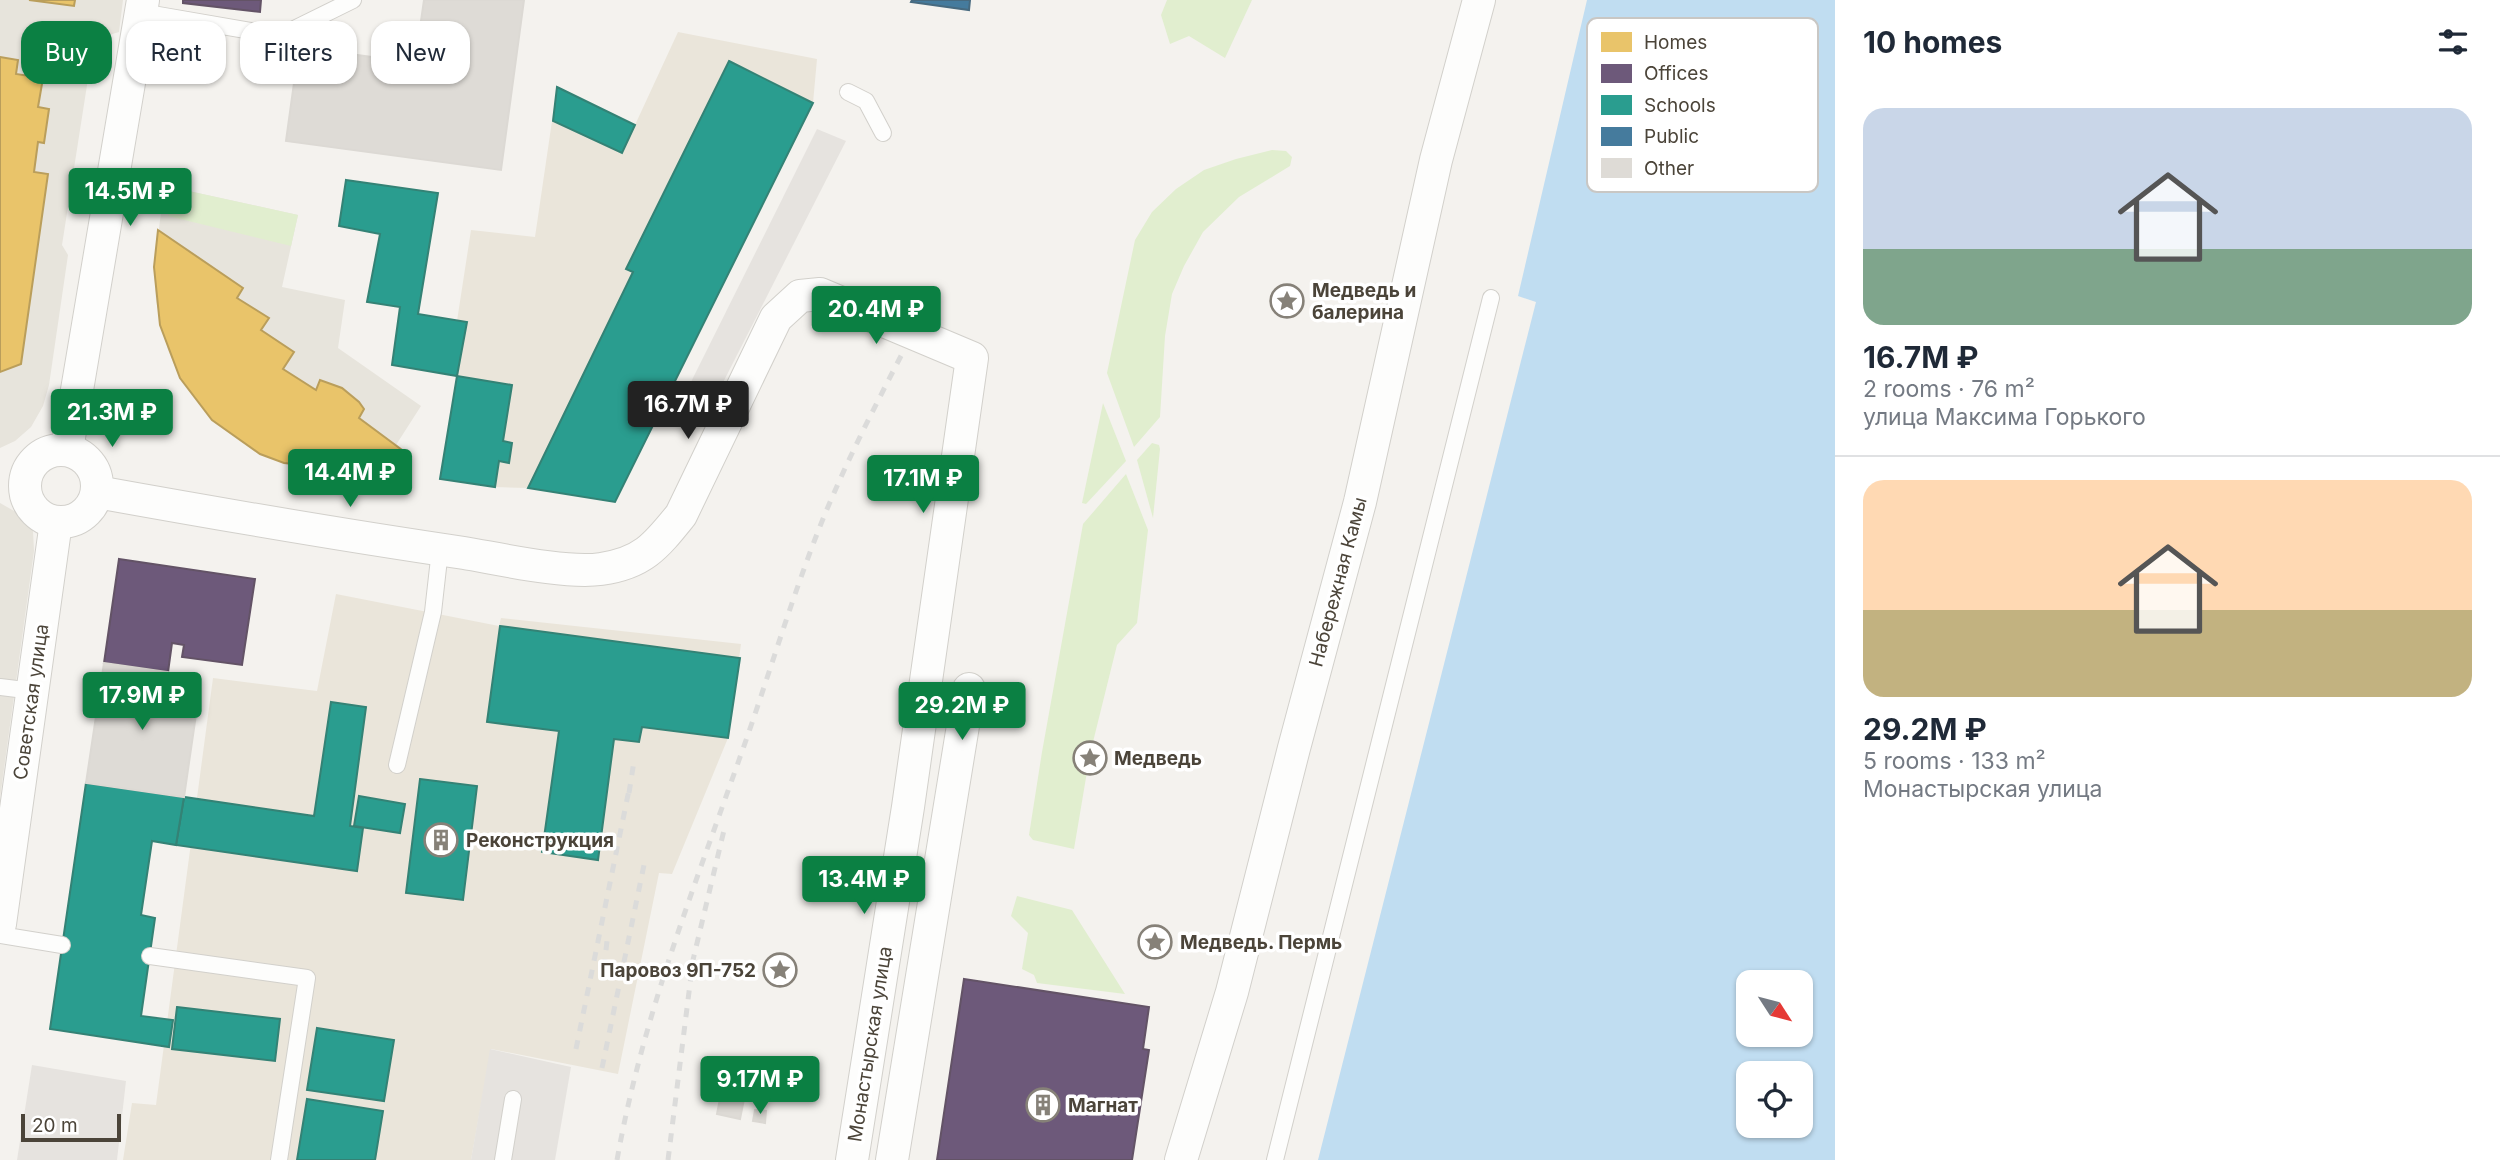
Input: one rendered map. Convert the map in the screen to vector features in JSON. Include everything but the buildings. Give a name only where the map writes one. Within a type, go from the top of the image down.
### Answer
[{"type":"street","name":"Набережная Камы","points":[[1181,1160],[1233,992],[1294,748],[1360,502],[1436,160],[1479,0]]},
{"type":"street","points":[[67,449],[142,6]]},
{"type":"street","name":"Монастырская улица","points":[[440,550],[561,568],[598,570],[643,557],[681,515],[776,318],[800,296],[820,294],[972,358],[908,807],[852,1160]]},
{"type":"street","points":[[67,449],[87,459],[94,469],[97,492],[94,503],[78,518],[57,522],[38,514],[13,477],[45,453],[67,449]]},
{"type":"street","points":[[97,492],[440,550]]},
{"type":"street","name":"Советская улица","points":[[0,924],[57,522]]},
{"type":"street","name":"Монастырская улица","points":[[925,679],[947,814]]},
{"type":"street","name":"Монастырская улица","points":[[892,1160],[969,689]]},
{"type":"lane","points":[[142,6],[280,36],[353,0]]},
{"type":"lane","points":[[848,92],[866,101],[883,133]]},
{"type":"lane","points":[[1275,1160],[1492,298]]},
{"type":"lane","points":[[397,765],[433,612],[440,550]]},
{"type":"lane","points":[[0,687],[33,691]]},
{"type":"lane","points":[[0,935],[62,945]]},
{"type":"lane","points":[[150,956],[307,978],[279,1160]]},
{"type":"lane","points":[[503,1160],[513,1099]]},
{"type":"shaded area","points":[[0,0],[123,0],[119,32],[112,34],[112,21],[21,21],[21,84],[87,84],[62,245],[68,255],[49,385],[43,406],[31,427],[15,441],[0,448]]},
{"type":"shaded area","points":[[678,32],[817,59],[813,103],[615,502],[528,488],[495,487],[440,479],[466,323],[457,321],[471,230],[535,237],[557,87],[635,125]]},
{"type":"shaded area","points":[[817,129],[846,141],[708,412],[687,390]]},
{"type":"shaded area","points":[[175,188],[298,215],[282,287],[345,300],[338,348],[421,406],[396,445],[402,450],[389,458],[343,469],[284,463],[260,454],[212,420],[180,378],[168,350],[156,301],[154,267],[163,197]]},
{"type":"shaded area","points":[[0,503],[21,515],[33,531],[34,551],[0,798]]},
{"type":"shaded area","points":[[336,594],[499,626],[501,618],[741,644],[728,738],[672,874],[659,873],[618,1074],[491,1049],[471,1160],[123,1160],[132,1103],[156,1105],[213,678],[317,691]]},
{"type":"shaded area","points":[[490,1049],[571,1067],[555,1160],[471,1160]]},
{"type":"shaded area","points":[[32,1065],[126,1081],[117,1160],[17,1160]]},
{"type":"green space","points":[[1167,0],[1252,0],[1225,58],[1189,36],[1170,44],[1161,15]]},
{"type":"green space","points":[[1272,150],[1286,151],[1292,157],[1290,166],[1239,197],[1203,232],[1184,266],[1172,294],[1165,336],[1160,417],[1134,447],[1107,373],[1135,240],[1152,212],[1176,189],[1204,170]]},
{"type":"green space","points":[[175,188],[298,215],[291,246],[168,216]]},
{"type":"green space","points":[[1103,403],[1126,461],[1086,504],[1082,503]]},
{"type":"green space","points":[[1152,443],[1159,445],[1160,449],[1153,518],[1137,460]]},
{"type":"green space","points":[[1126,474],[1148,530],[1137,623],[1117,645],[1090,754],[1074,849],[1033,840],[1029,835],[1083,524]]},
{"type":"green space","points":[[1017,896],[1072,910],[1125,994],[1037,983],[1034,975],[1022,969],[1028,933],[1011,916]]},
{"type":"water","points":[[1587,0],[1835,0],[1835,1160],[1318,1160],[1536,302],[1518,296]]},
{"type":"railway","points":[[617,1160],[627,1108],[654,1007],[796,590],[836,488],[903,352]]},
{"type":"railway","points":[[629,793],[634,761]]},
{"type":"railway","points":[[576,1049],[630,785]]},
{"type":"railway","points":[[668,1160],[693,960],[725,826]]},
{"type":"railway","points":[[602,1068],[644,865]]},
{"type":"railway","points":[[604,968],[607,941]]},
{"type":"place","name":"Медведь и балерина","points":[[1287,301]]},
{"type":"place","name":"Медведь","points":[[1090,758]]},
{"type":"place","name":"Реконструкция","points":[[441,840]]},
{"type":"place","name":"Медведь. Пермь","points":[[1155,942]]},
{"type":"place","name":"Паровоз 9П-752","points":[[780,970]]},
{"type":"place","name":"Магнат","points":[[1043,1105]]}]
